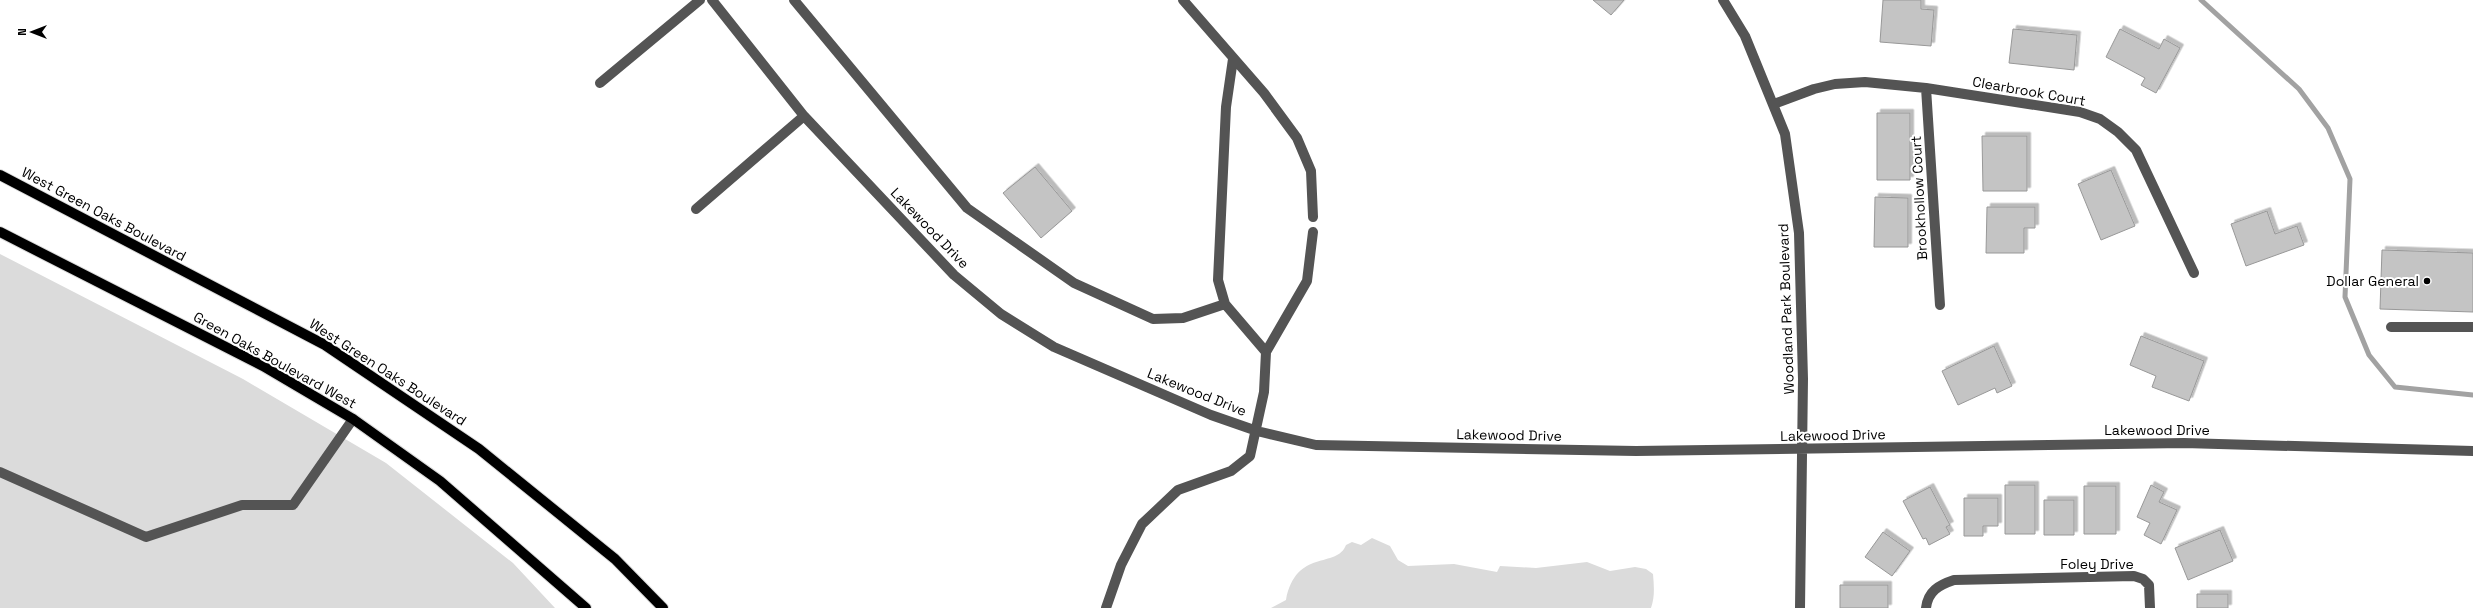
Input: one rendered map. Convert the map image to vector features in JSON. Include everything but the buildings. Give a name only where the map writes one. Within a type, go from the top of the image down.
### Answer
[{"type":"main road","name":"West Green Oaks Boulevard","points":[[0,175],[325,345],[479,448],[615,559],[663,608]]},
{"type":"main road","name":"Green Oaks Boulevard West","points":[[0,232],[263,366],[353,419],[440,481],[586,608]]},
{"type":"street","points":[[600,83],[700,0]]},
{"type":"street","name":"Lakewood Drive","points":[[712,0],[804,116],[954,275],[1007,318],[1054,347],[1211,415],[1256,431],[1316,445],[1636,451],[1802,450],[2184,443],[2473,451]]},
{"type":"street","points":[[794,0],[967,208],[1074,283],[1153,319],[1183,318],[1225,304]]},
{"type":"street","points":[[1183,0],[1264,93],[1297,138],[1311,171],[1313,217]]},
{"type":"street","name":"Woodland Park Boulevard","points":[[1723,0],[1745,36],[1785,134],[1800,233],[1803,379],[1800,608]]},
{"type":"street","points":[[1234,59],[1226,107],[1218,280],[1225,304],[1266,352]]},
{"type":"street","name":"Clearbrook Court","points":[[1774,104],[1814,89],[1835,84],[1865,82],[1926,88],[2080,112],[2100,119],[2118,132],[2136,150],[2194,273]]},
{"type":"street","name":"Brookhollow Court","points":[[1926,88],[1940,305]]},
{"type":"street","points":[[696,209],[804,116]]},
{"type":"street","points":[[1106,608],[1121,565],[1142,524],[1178,490],[1231,471],[1250,456],[1264,392],[1266,352],[1307,281],[1313,232]]},
{"type":"street","points":[[2391,327],[2473,327]]},
{"type":"street","points":[[0,472],[146,537],[242,505],[292,505],[353,419]]},
{"type":"street","name":"Foley Drive","points":[[1926,608],[1930,593],[1941,584],[1954,580],[2134,576],[2143,579],[2149,585],[2150,608]]},
{"type":"shaded area","points":[[0,254],[243,379],[386,463],[513,563],[555,608],[0,608]]},
{"type":"shaded area","points":[[1372,538],[1390,546],[1398,560],[1408,566],[1454,564],[1497,572],[1500,566],[1536,568],[1587,562],[1610,571],[1635,567],[1646,569],[1653,574],[1653,600],[1651,608],[1271,608],[1286,600],[1291,584],[1298,573],[1307,566],[1334,556],[1341,552],[1346,545],[1352,542],[1361,545]]},
{"type":"waterway","points":[[2201,0],[2299,89],[2328,128],[2350,179],[2345,297],[2369,355],[2395,387],[2473,395]]},
{"type":"place","name":"Dollar General","points":[[2427,281]]}]
